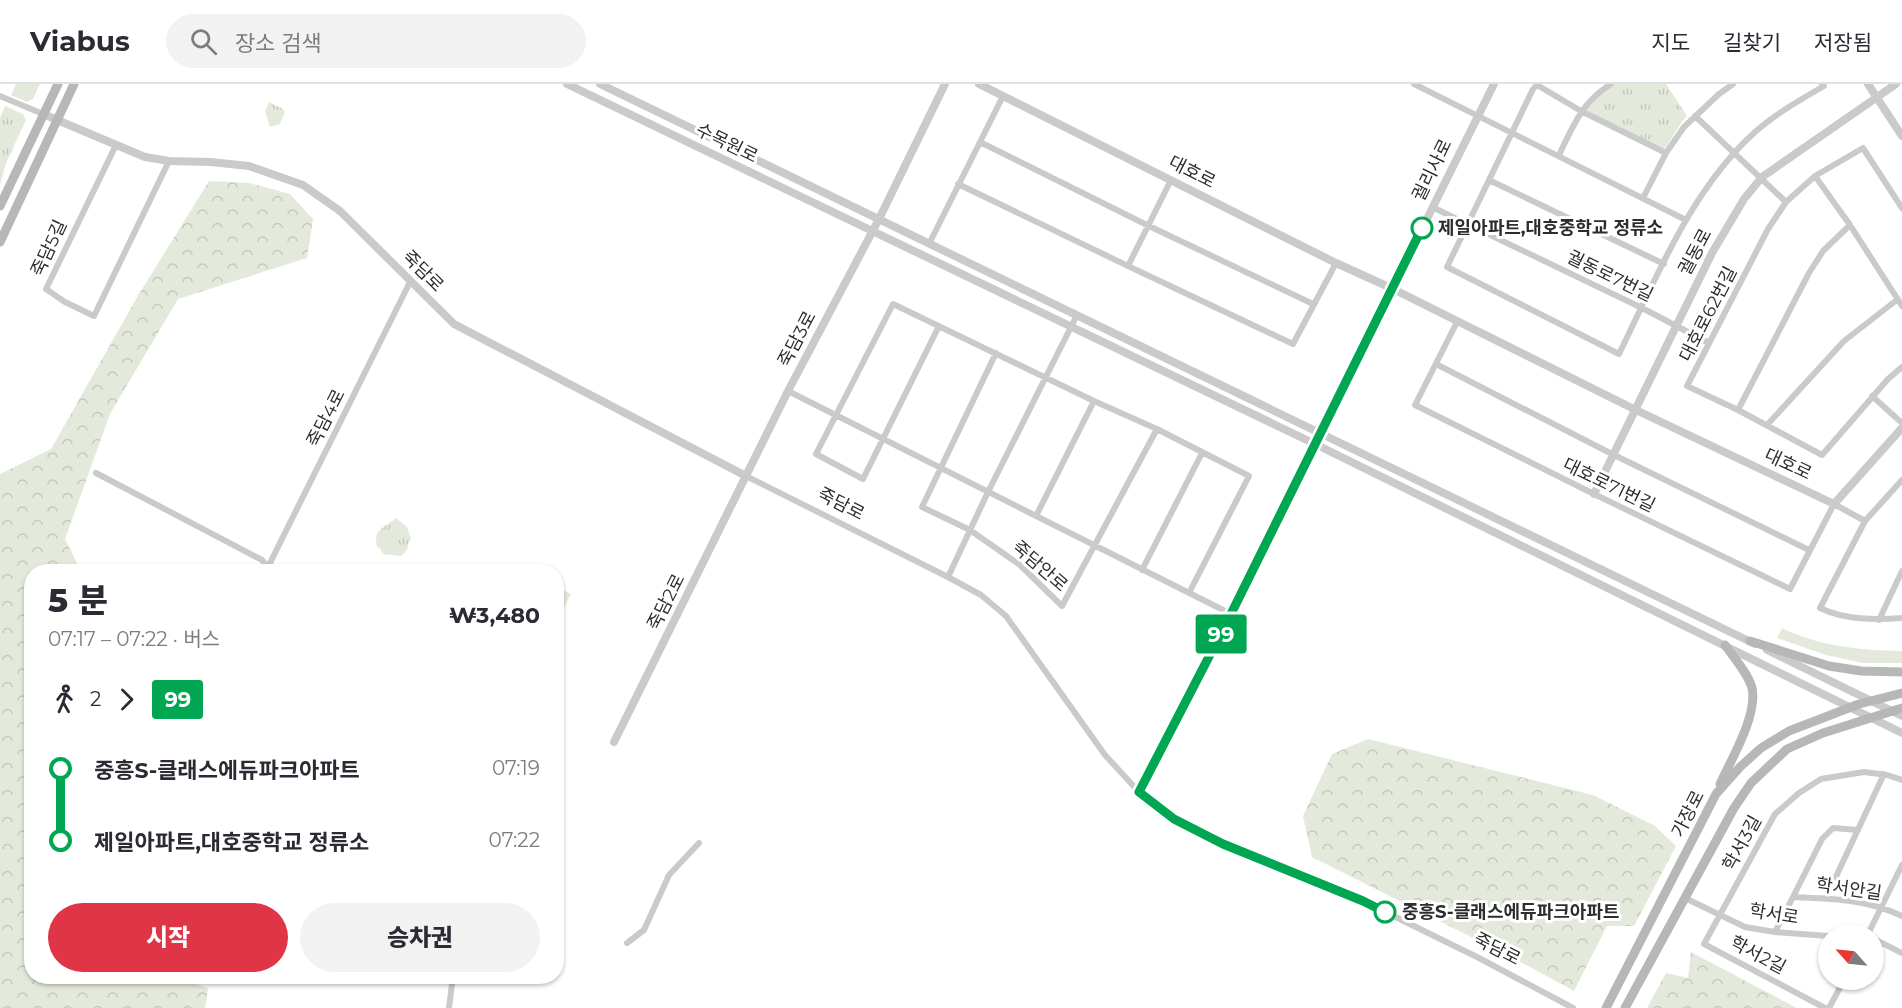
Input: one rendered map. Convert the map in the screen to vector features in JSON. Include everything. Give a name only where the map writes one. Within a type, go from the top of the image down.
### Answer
[{"type":"main road","points":[[0,206],[58,84]]},
{"type":"main road","points":[[0,242],[74,84]]},
{"type":"main road","points":[[1750,641],[1829,666],[1861,671],[1902,672]]},
{"type":"main road","points":[[1716,794],[1747,724],[1753,704],[1748,678],[1725,645]]},
{"type":"main road","name":"가장로","points":[[1606,1008],[1716,794],[1740,767],[1761,748],[1789,731],[1850,707],[1902,693]]},
{"type":"main road","name":"가장로","points":[[1625,1008],[1734,808],[1756,778],[1787,749],[1823,733],[1902,708]]},
{"type":"street","name":"수목원로","points":[[567,84],[1315,444],[1872,718]]},
{"type":"street","name":"수목원로","points":[[600,84],[1871,700]]},
{"type":"street","points":[[879,219],[945,84]]},
{"type":"street","name":"대호로","points":[[979,84],[1336,263],[1834,504]]},
{"type":"street","points":[[1414,84],[1686,220]]},
{"type":"street","name":"궐리사로","points":[[1321,432],[1494,84]]},
{"type":"street","points":[[1559,155],[1581,111],[1601,90],[1611,84]]},
{"type":"street","points":[[1643,198],[1666,153],[1684,127],[1733,84]]},
{"type":"street","points":[[1666,153],[1581,111],[1537,85],[1511,133],[1447,267],[1619,354],[1686,220],[1703,191],[1734,153],[1757,130],[1775,116],[1824,86],[1822,84]]},
{"type":"street","points":[[1868,84],[1902,136]]},
{"type":"street","name":"궐동로","points":[[1594,494],[1712,253],[1744,199],[1762,177],[1896,84]]},
{"type":"street","points":[[0,96],[43,114]]},
{"type":"street","points":[[929,244],[1004,96]]},
{"type":"street","name":"죽담로","points":[[43,114],[145,157],[169,161],[249,166],[303,185],[339,211],[454,324],[981,595],[1006,616],[1105,755],[1139,792],[1174,819],[1223,844],[1363,901],[1479,958],[1573,1008]]},
{"type":"street","points":[[1695,116],[1786,202]]},
{"type":"street","points":[[980,142],[1313,304]]},
{"type":"street","name":"죽담5길","points":[[116,145],[46,289],[65,302],[94,316],[169,161]]},
{"type":"street","name":"대호로62번길","points":[[1902,208],[1863,148],[1815,176],[1786,202],[1768,229],[1687,386],[1738,410],[1822,455],[1872,396],[1902,366]]},
{"type":"street","points":[[1815,176],[1850,225],[1902,306]]},
{"type":"street","points":[[1128,266],[1171,180]]},
{"type":"street","points":[[1489,180],[1664,264]]},
{"type":"street","points":[[958,184],[1293,344],[1336,263]]},
{"type":"street","name":"궐동로7번길","points":[[1432,207],[1709,343]]},
{"type":"street","name":"죽담3로","points":[[746,476],[879,219]]},
{"type":"street","points":[[1738,410],[1809,273],[1823,251],[1850,225]]},
{"type":"street","name":"죽담4로","points":[[269,564],[410,282]]},
{"type":"street","points":[[1767,425],[1844,341],[1898,299]]},
{"type":"street","points":[[939,326],[863,479],[816,454],[893,304],[1157,429],[1249,476],[1189,593]]},
{"type":"street","points":[[948,577],[1077,315]]},
{"type":"street","name":"대호로71번길","points":[[1458,322],[1415,405],[1594,494],[1790,588],[1834,504]]},
{"type":"street","name":"죽담안로","points":[[996,353],[939,467],[922,507],[970,530],[1020,565],[1062,606],[1157,429]]},
{"type":"street","points":[[1436,364],[1614,455],[1809,550]]},
{"type":"street","name":"죽담안로","points":[[788,391],[1231,614]]},
{"type":"street","points":[[1872,396],[1902,423]]},
{"type":"street","name":"죽담안로","points":[[1036,516],[1094,401]]},
{"type":"street","points":[[1865,521],[1834,504],[1902,428]]},
{"type":"street","points":[[1139,792],[1321,432]]},
{"type":"street","points":[[1142,570],[1202,453]]},
{"type":"street","points":[[96,473],[262,560],[265,564]]},
{"type":"street","name":"죽담2로","points":[[614,742],[746,476]]},
{"type":"street","points":[[1902,480],[1865,521],[1820,608],[1833,615],[1879,620],[1902,618]]},
{"type":"street","points":[[1879,620],[1902,571]]},
{"type":"street","points":[[1871,700],[1902,716]]},
{"type":"street","points":[[1872,718],[1902,733]]},
{"type":"street","name":"학서3길","points":[[1720,916],[1775,814],[1799,793],[1821,779],[1864,772],[1884,774],[1902,780]]},
{"type":"street","points":[[1826,898],[1884,774]]},
{"type":"street","points":[[1793,897],[1822,839],[1833,828],[1858,830]]},
{"type":"street","points":[[627,943],[644,930],[669,875],[699,843]]},
{"type":"street","points":[[1873,924],[1902,865]]},
{"type":"street","name":"학서안길","points":[[1775,932],[1793,897],[1861,902],[1888,909],[1902,916]]},
{"type":"street","name":"학서로","points":[[1685,898],[1745,927],[1818,935]]},
{"type":"street","name":"학서2길","points":[[1720,916],[1704,944],[1827,1008],[1838,990]]},
{"type":"street","points":[[1884,944],[1902,953]]},
{"type":"street","points":[[449,1008],[452,984]]},
{"type":"green space","points":[[16,84],[40,84],[33,99],[27,102],[11,95]]},
{"type":"green space","points":[[1615,84],[1666,84],[1687,116],[1666,147],[1663,149],[1587,111],[1587,108],[1603,91]]},
{"type":"green space","points":[[269,102],[285,112],[280,124],[270,127],[265,111]]},
{"type":"green space","points":[[5,106],[23,114],[26,120],[6,163],[0,185],[0,118]]},
{"type":"green space","points":[[209,181],[249,183],[290,194],[313,219],[307,258],[178,299],[110,414],[65,539],[78,564],[24,564],[24,984],[196,984],[208,988],[205,1008],[0,1008],[0,474],[51,449],[139,294]]},
{"type":"green space","points":[[396,518],[407,527],[411,539],[407,550],[401,556],[383,554],[377,547],[376,541],[380,530]]},
{"type":"green space","points":[[564,590],[571,594],[564,608]]},
{"type":"green space","points":[[1782,628],[1811,639],[1841,646],[1902,651],[1902,663],[1863,663],[1826,655],[1777,638]]},
{"type":"green space","points":[[1368,739],[1593,795],[1655,826],[1676,846],[1634,926],[1607,926],[1574,991],[1312,857],[1303,816],[1332,754]]},
{"type":"green space","points":[[1691,952],[1797,1008],[1647,1008],[1666,973],[1688,978]]},
{"type":"bus line","name":"99","points":[[1385,912],[1223,844],[1174,819],[1139,792],[1231,614],[1422,228]]},
{"type":"place","name":"제일아파트,대호중학교 정류소","points":[[1422,228]]},
{"type":"place","name":"중흥S-클래스에듀파크아파트","points":[[1385,912]]}]
